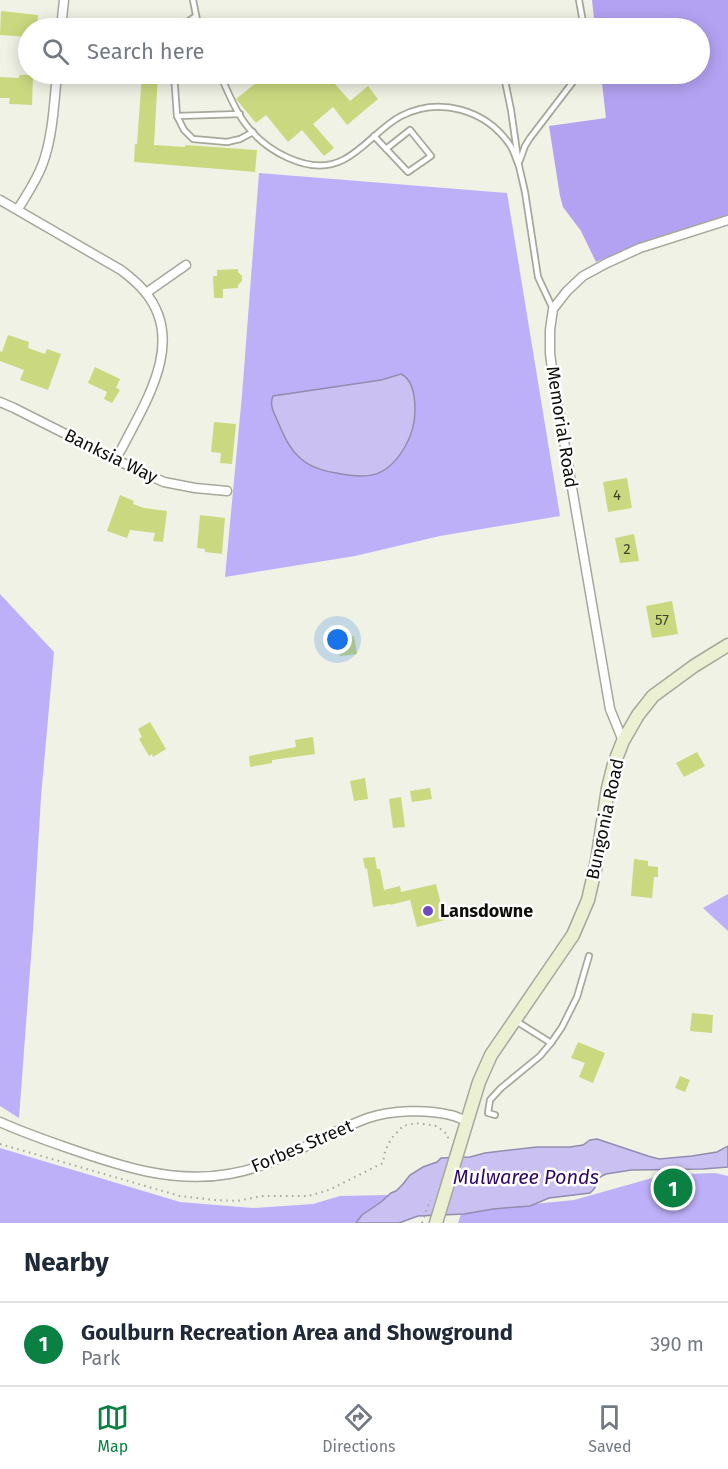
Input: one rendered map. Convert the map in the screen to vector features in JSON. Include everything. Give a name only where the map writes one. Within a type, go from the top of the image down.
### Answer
[{"type":"street","points":[[62,18],[64,0]]},
{"type":"street","points":[[18,209],[34,184],[43,163],[51,132],[56,84]]},
{"type":"street","points":[[0,200],[136,281],[146,293],[160,319],[162,357],[158,374],[116,459]]},
{"type":"street","points":[[553,309],[583,276],[607,262],[640,248],[728,220]]},
{"type":"street","points":[[146,293],[186,265]]},
{"type":"street","name":"Memorial Road","points":[[553,309],[550,353],[553,377],[609,709],[623,741]]},
{"type":"street","name":"Banksia Way","points":[[0,402],[155,478],[179,486],[227,491]]},
{"type":"street","name":"Bungonia Road","points":[[436,1223],[479,1082],[491,1055],[573,935],[588,900],[597,861],[608,788],[623,741],[638,715],[653,696],[728,645]]},
{"type":"street","name":"Forbes Street","points":[[0,1122],[86,1155],[140,1171],[170,1176],[200,1177],[230,1174],[261,1166],[370,1118],[385,1114],[424,1112],[449,1115],[467,1121]]},
{"type":"lane","points":[[192,18],[195,16],[193,0]]},
{"type":"lane","points":[[579,0],[582,18]]},
{"type":"lane","points":[[175,84],[177,116],[184,130],[193,139],[227,142],[240,139],[253,132]]},
{"type":"lane","points":[[224,84],[244,122],[262,142],[285,157],[300,162],[328,164],[340,161],[352,155],[389,123],[403,115],[434,107],[448,107],[457,108],[488,122],[511,147],[519,166]]},
{"type":"lane","points":[[506,84],[538,278],[553,309]]},
{"type":"lane","points":[[519,166],[521,155],[530,138],[571,84]]},
{"type":"lane","points":[[177,116],[240,114]]},
{"type":"lane","points":[[374,136],[386,149],[408,172],[431,156],[410,130],[386,149]]},
{"type":"lane","points":[[495,1115],[488,1113],[490,1100],[540,1056],[562,1027],[577,997],[589,956]]},
{"type":"lane","points":[[513,1020],[551,1043]]},
{"type":"shaded area","points":[[592,0],[728,0],[728,215],[655,238],[596,262],[581,231],[563,207],[549,126],[606,118],[602,84],[710,84],[710,18],[594,18]]},
{"type":"shaded area","points":[[259,173],[507,193],[560,516],[440,536],[355,556],[225,577]]},
{"type":"shaded area","points":[[0,594],[54,652],[41,797],[19,1118],[0,1106]]},
{"type":"shaded area","points":[[728,894],[728,931],[703,908]]},
{"type":"shaded area","points":[[0,1148],[180,1202],[253,1208],[313,1204],[340,1196],[388,1195],[382,1202],[362,1215],[356,1223],[0,1223]]},
{"type":"shaded area","points":[[715,1173],[728,1176],[728,1223],[458,1223],[462,1211],[574,1200],[663,1175]]},
{"type":"water","points":[[401,374],[409,380],[414,395],[413,428],[399,456],[385,470],[377,474],[348,475],[321,470],[307,463],[289,445],[272,409],[273,396],[381,380]]},
{"type":"water","name":"Mulwaree Ponds","points":[[597,1139],[659,1159],[717,1152],[728,1146],[728,1167],[631,1170],[600,1177],[590,1193],[549,1198],[530,1206],[464,1214],[418,1216],[399,1223],[356,1223],[362,1215],[396,1191],[410,1175],[441,1158],[470,1157],[537,1147],[570,1147]]},
{"type":"building","points":[[1,11],[38,15],[38,18],[18,18],[18,36],[0,35]]},
{"type":"building","points":[[0,77],[18,78],[18,84],[33,84],[32,105],[9,104],[10,98],[0,98]]},
{"type":"building","points":[[141,84],[157,84],[154,145],[257,150],[255,172],[134,162],[135,144],[137,144]]},
{"type":"building","points":[[255,84],[335,84],[350,101],[368,86],[378,99],[347,125],[333,107],[313,124],[334,148],[324,156],[302,130],[288,142],[266,115],[256,123],[236,99]]},
{"type":"building","points":[[238,269],[242,281],[238,288],[223,289],[223,298],[214,298],[213,276],[217,276],[217,270]]},
{"type":"building","points":[[8,335],[29,342],[28,348],[45,354],[47,349],[61,354],[48,390],[20,380],[24,370],[0,361],[0,351],[2,352]]},
{"type":"building","points":[[95,367],[120,379],[116,388],[120,390],[112,403],[104,399],[107,392],[88,383]]},
{"type":"building","points":[[214,422],[236,424],[232,464],[220,463],[221,453],[211,452]]},
{"type":"building","points":[[627,478],[632,508],[608,512],[603,482]]},
{"type":"building","points":[[120,495],[144,508],[167,511],[163,542],[153,541],[155,533],[130,530],[127,538],[107,531]]},
{"type":"building","points":[[200,515],[225,518],[222,554],[205,552],[205,549],[197,548]]},
{"type":"building","points":[[634,534],[639,561],[620,563],[615,538]]},
{"type":"building","points":[[672,601],[678,634],[652,638],[646,606]]},
{"type":"building","points":[[354,636],[357,654],[340,656],[338,638]]},
{"type":"building","points":[[150,722],[166,749],[153,757],[152,754],[149,756],[139,739],[142,737],[138,729]]},
{"type":"building","points":[[313,737],[315,754],[272,760],[272,763],[250,767],[249,756],[296,747],[295,740]]},
{"type":"building","points":[[697,752],[705,766],[684,777],[676,763]]},
{"type":"building","points":[[365,778],[368,799],[354,801],[350,781]]},
{"type":"building","points":[[430,788],[432,799],[412,802],[410,791]]},
{"type":"building","points":[[401,797],[405,827],[393,828],[389,799]]},
{"type":"building","points":[[375,857],[384,890],[400,886],[401,892],[436,884],[445,920],[417,927],[410,900],[373,907],[367,868],[365,869],[363,858]]},
{"type":"building","points":[[634,859],[648,861],[648,866],[658,867],[658,877],[654,877],[652,898],[631,896]]},
{"type":"building","points":[[692,1013],[713,1015],[712,1033],[690,1031]]},
{"type":"building","points":[[578,1042],[605,1053],[593,1083],[579,1077],[585,1063],[571,1058]]},
{"type":"building","points":[[680,1076],[690,1080],[685,1092],[675,1088]]},
{"type":"place","name":"Lansdowne","points":[[428,911]]},
{"type":"place","name":"Goulburn Recreation Area and Showground","points":[[673,1188]]}]
